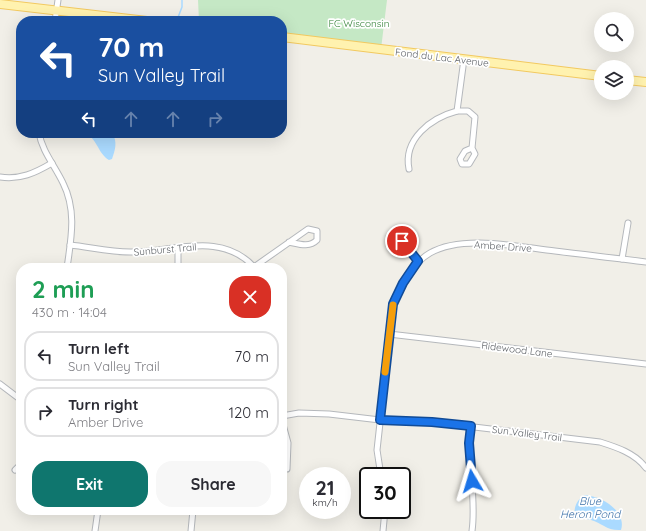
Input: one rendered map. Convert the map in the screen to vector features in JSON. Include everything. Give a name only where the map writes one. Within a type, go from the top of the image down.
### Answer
[{"type":"main road","points":[[0,4],[106,16]]},
{"type":"main road","name":"Fond du Lac Avenue","points":[[287,38],[594,75]]},
{"type":"main road","points":[[634,81],[646,82]]},
{"type":"street","points":[[55,16],[58,0]]},
{"type":"street","points":[[457,111],[464,60]]},
{"type":"street","points":[[409,169],[408,153],[422,128],[434,120],[457,111],[468,111],[475,116],[472,148]]},
{"type":"street","points":[[41,138],[45,152],[64,184],[71,204],[73,220],[68,263]]},
{"type":"street","points":[[0,177],[22,178],[38,172],[52,163]]},
{"type":"street","points":[[622,259],[628,223]]},
{"type":"street","points":[[262,263],[289,242],[308,228],[317,231],[317,240],[313,244],[306,245],[289,242]]},
{"type":"street","points":[[402,241],[418,261]]},
{"type":"street","name":"Amber Drive","points":[[380,467],[377,450],[393,304],[403,283],[418,261],[431,253],[460,244],[487,243],[646,262]]},
{"type":"street","name":"Sunburst Trail","points":[[70,245],[133,252],[203,245],[228,249],[243,257],[250,263]]},
{"type":"street","points":[[178,247],[178,263]]},
{"type":"street","name":"Ridewood Lane","points":[[389,334],[646,364]]},
{"type":"street","points":[[0,384],[16,396]]},
{"type":"street","name":"Sun Valley Trail","points":[[287,415],[299,413],[329,414],[380,420],[432,422],[600,442],[616,446],[630,454],[646,468]]},
{"type":"street","points":[[471,426],[469,457],[474,516],[472,531]]},
{"type":"street","points":[[287,439],[287,469]]},
{"type":"street","points":[[95,531],[97,515]]},
{"type":"street","points":[[191,531],[193,515]]},
{"type":"street","points":[[383,531],[384,519]]},
{"type":"green space","name":"FC Wisconsin","points":[[198,0],[387,0],[381,49],[287,38],[287,16],[199,16]]},
{"type":"water","points":[[92,138],[114,138],[115,149],[112,159],[109,160],[102,154]]},
{"type":"water","name":"Blue Heron Pond","points":[[585,495],[598,498],[611,506],[620,517],[622,523],[621,530],[608,528],[595,521],[575,517],[576,504]]},
{"type":"waterway","points":[[179,16],[182,7],[182,0]]},
{"type":"slow traffic","points":[[385,372],[393,305]]},
{"type":"route","points":[[402,241],[418,261],[403,283],[393,304],[380,420],[404,420],[471,426],[469,464],[472,481]]}]
